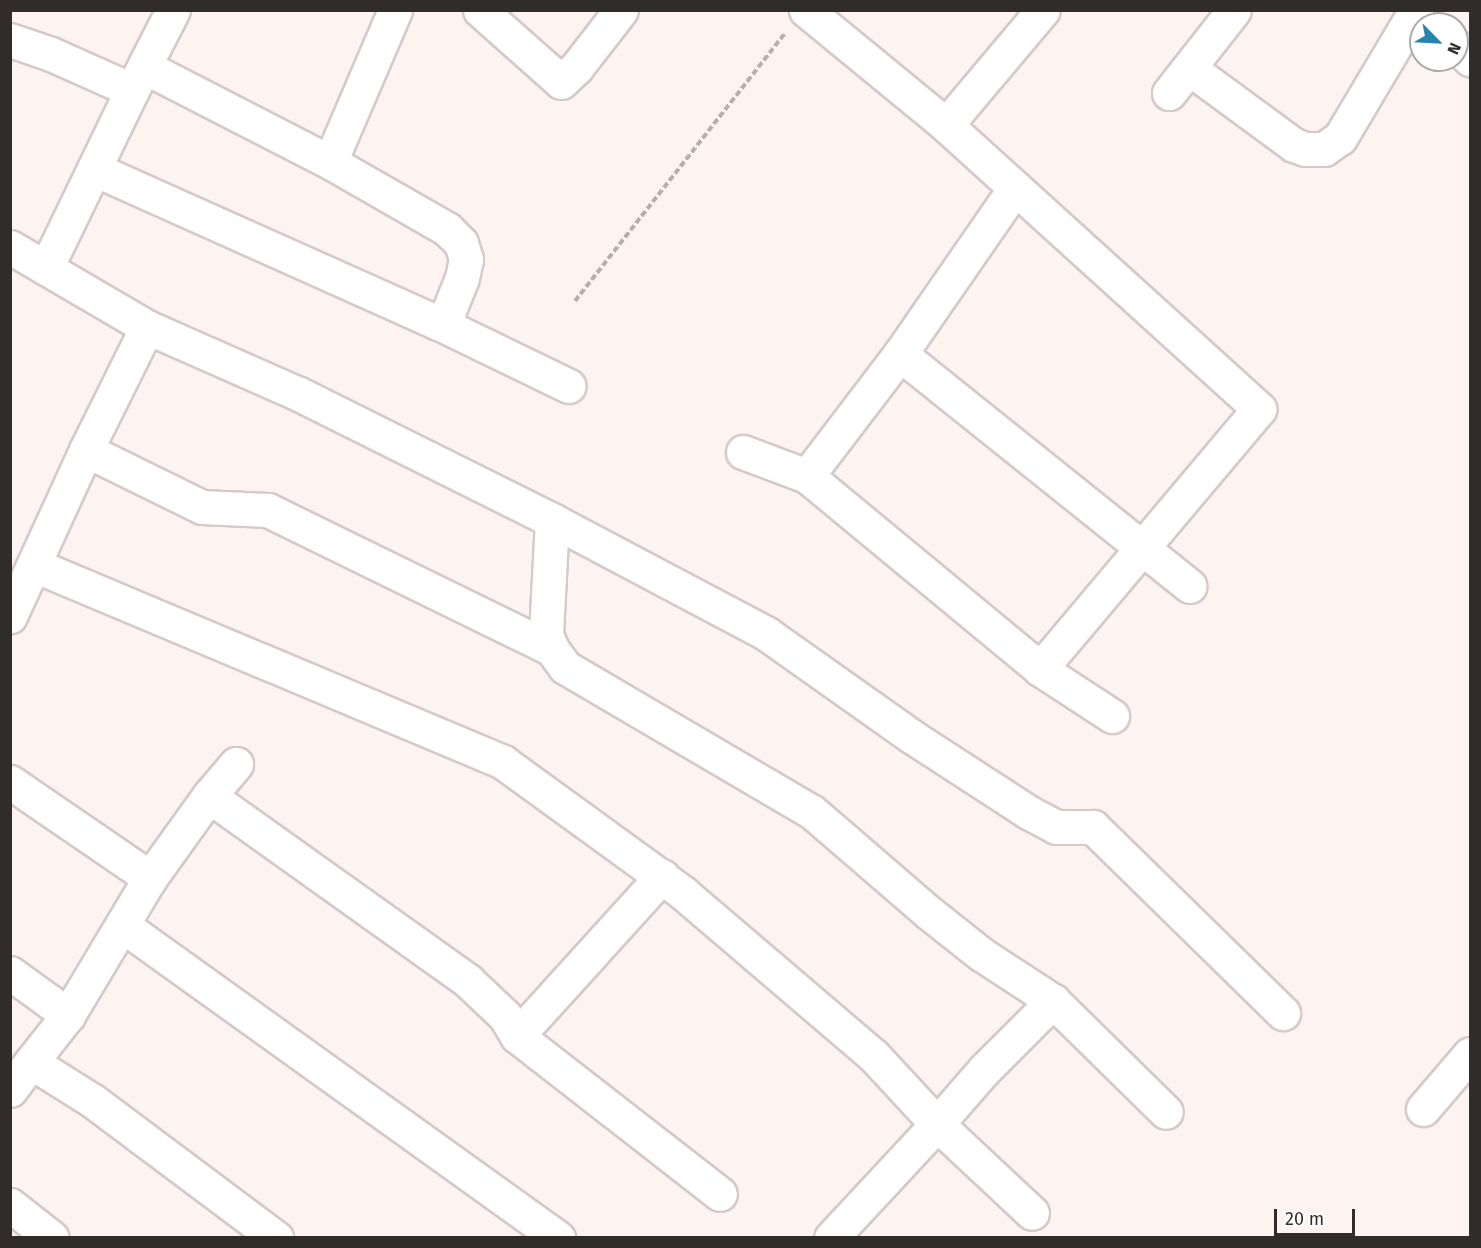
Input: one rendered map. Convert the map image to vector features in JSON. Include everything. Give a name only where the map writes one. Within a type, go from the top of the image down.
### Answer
[{"type":"street","points":[[46,268],[173,10]]},
{"type":"street","points":[[330,162],[395,10]]},
{"type":"street","points":[[480,10],[561,82],[576,68],[621,10]]},
{"type":"street","points":[[1234,10],[1179,81],[1305,149],[1324,149],[1340,138],[1417,10]]},
{"type":"street","points":[[945,125],[1037,13]]},
{"type":"street","points":[[797,20],[945,125],[1259,409],[1040,669]]},
{"type":"street","points":[[10,40],[138,79],[330,162],[447,229],[461,243],[466,259],[462,278],[449,311],[440,323]]},
{"type":"street","points":[[94,169],[440,323],[568,386]]},
{"type":"street","points":[[807,476],[900,354],[1015,188]]},
{"type":"street","points":[[10,247],[147,327],[299,394],[552,520],[767,634],[911,735],[1028,812],[1056,827],[1093,827],[1283,1013]]},
{"type":"street","points":[[10,616],[86,450],[147,327]]},
{"type":"street","points":[[900,354],[1190,586]]},
{"type":"street","points":[[86,450],[202,507],[268,510],[552,650]]},
{"type":"street","points":[[743,452],[807,476],[1040,669],[1112,716]]},
{"type":"street","points":[[552,520],[546,634],[552,650],[565,668],[812,812],[928,912],[981,954],[1053,1001],[1166,1112]]},
{"type":"street","points":[[34,565],[503,762],[662,876],[873,1055],[937,1124],[1032,1213]]},
{"type":"street","points":[[10,1090],[68,1015],[150,878],[209,796],[236,764]]},
{"type":"street","points":[[10,782],[150,878]]},
{"type":"street","points":[[209,796],[468,981],[506,1016],[517,1036],[720,1194]]},
{"type":"street","points":[[517,1036],[662,876]]},
{"type":"street","points":[[122,925],[558,1238]]},
{"type":"street","points":[[10,972],[68,1015]]},
{"type":"street","points":[[831,1238],[984,1070],[1053,1001]]},
{"type":"street","points":[[1423,1109],[1470,1054]]},
{"type":"street","points":[[32,1062],[93,1101],[276,1238]]},
{"type":"street","points":[[10,1205],[52,1238]]},
{"type":"path","points":[[575,302],[797,20]]}]
